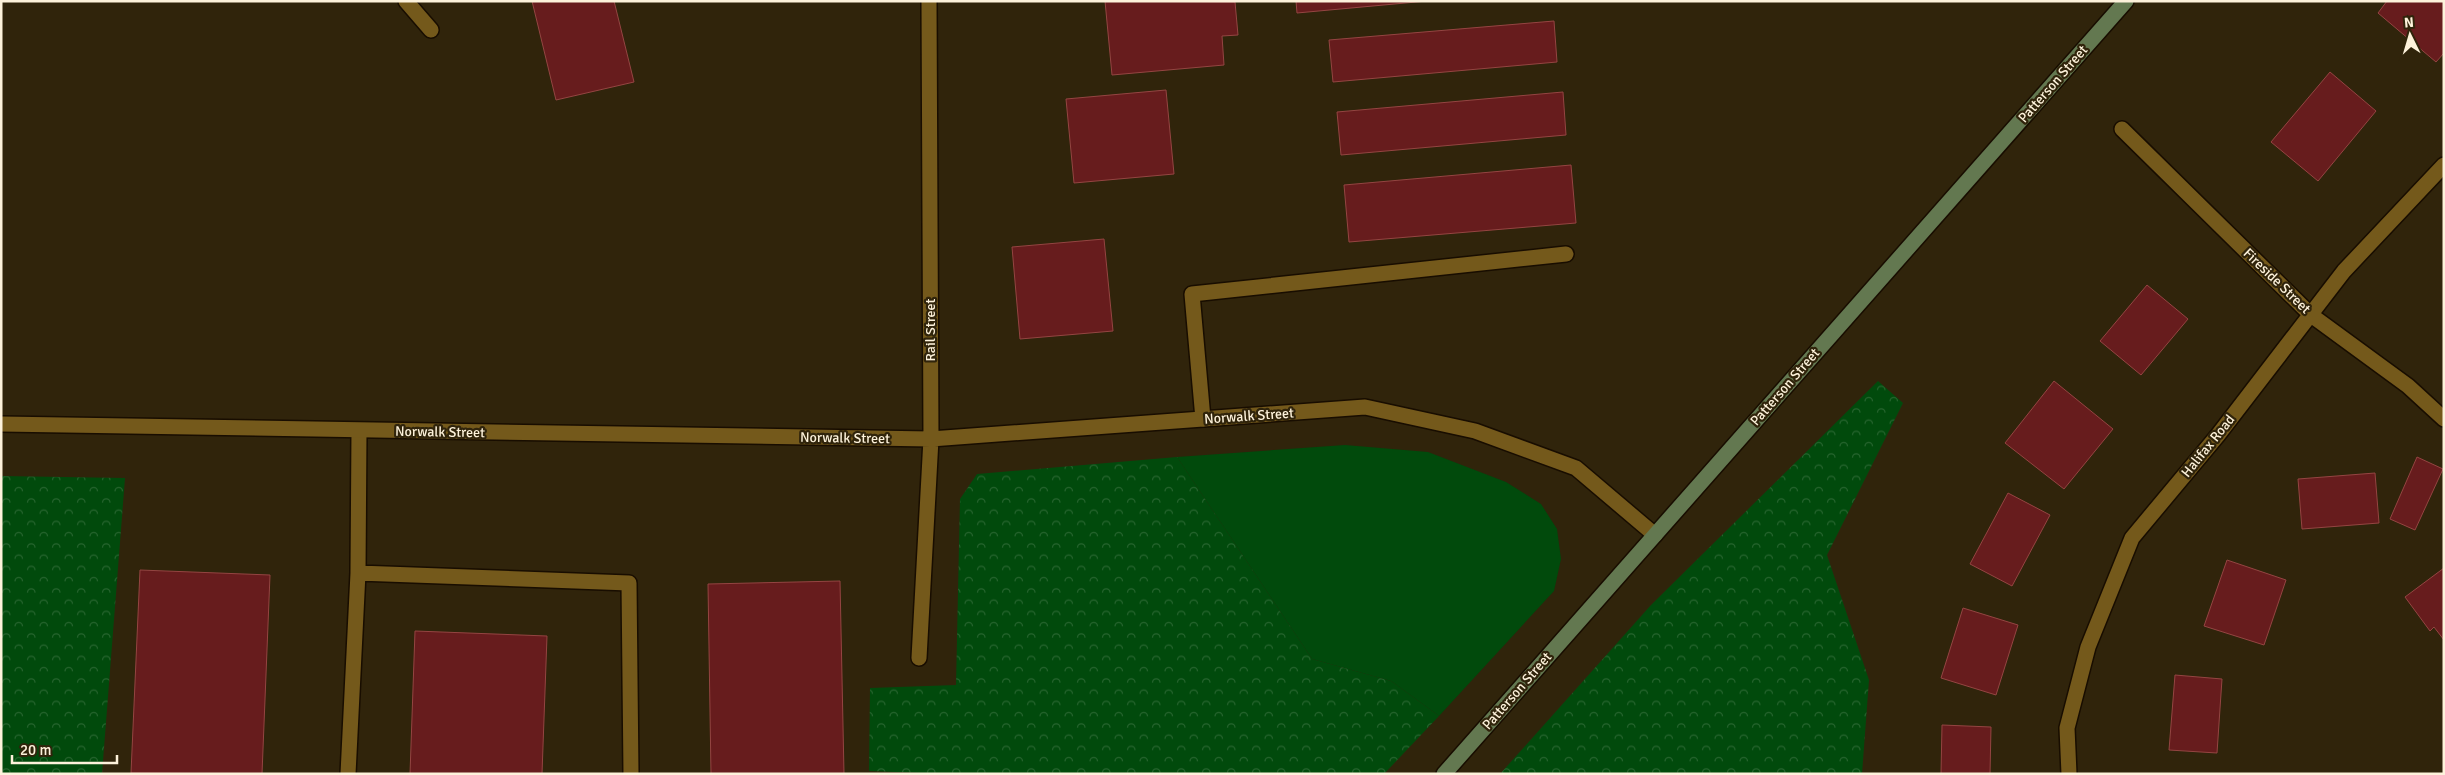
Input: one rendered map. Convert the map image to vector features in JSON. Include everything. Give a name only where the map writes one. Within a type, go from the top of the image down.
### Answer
[{"type":"main road","name":"Patterson Street","points":[[1444,774],[2126,1]]},
{"type":"street","points":[[406,1],[431,30]]},
{"type":"street","name":"Rail Street","points":[[920,658],[931,439],[929,1]]},
{"type":"street","name":"Fireside Street","points":[[2122,129],[2311,315],[2408,386],[2444,419]]},
{"type":"street","name":"Halifax Road","points":[[2069,774],[2067,728],[2088,647],[2132,538],[2218,435],[2344,271],[2444,165]]},
{"type":"street","points":[[1203,419],[1192,294],[1566,254]]},
{"type":"street","name":"Norwalk Street","points":[[1,424],[931,439],[1365,407],[1475,431],[1576,468],[1655,535]]},
{"type":"street","points":[[348,774],[358,574],[360,431]]},
{"type":"street","points":[[358,574],[629,583],[630,774]]},
{"type":"green space","points":[[1878,381],[1903,403],[1827,555],[1869,680],[1862,774],[1500,774],[1651,605]]},
{"type":"green space","points":[[1345,445],[1428,452],[1506,482],[1541,504],[1557,529],[1561,559],[1554,591],[1439,716],[1391,681],[1312,659],[1177,457]]},
{"type":"green space","points":[[1177,457],[1312,659],[1391,681],[1439,716],[1384,774],[949,774],[869,771],[870,688],[956,685],[960,499],[977,474]]},
{"type":"green space","points":[[1,476],[125,478],[102,774],[1,774]]},
{"type":"building","points":[[532,1],[614,1],[634,82],[556,100]]},
{"type":"building","points":[[1105,1],[1235,2],[1238,35],[1222,36],[1224,65],[1112,75]]},
{"type":"building","points":[[1296,1],[1427,1],[1297,13]]},
{"type":"building","points":[[2387,1],[2444,1],[2444,53],[2436,62],[2378,13]]},
{"type":"building","points":[[1554,21],[1557,62],[1333,82],[1329,40]]},
{"type":"building","points":[[2330,72],[2376,111],[2318,181],[2271,142]]},
{"type":"building","points":[[1166,90],[1174,174],[1074,183],[1066,99]]},
{"type":"building","points":[[1563,92],[1566,135],[1341,155],[1337,112]]},
{"type":"building","points":[[1571,165],[1576,223],[1349,242],[1344,185]]},
{"type":"building","points":[[1104,239],[1113,331],[1020,339],[1012,247]]},
{"type":"building","points":[[2147,285],[2188,319],[2141,375],[2100,341]]},
{"type":"building","points":[[2054,381],[2113,429],[2064,489],[2005,443]]},
{"type":"building","points":[[2417,457],[2443,469],[2415,530],[2390,519]]},
{"type":"building","points":[[2375,473],[2379,523],[2302,529],[2298,479]]},
{"type":"building","points":[[2008,493],[2050,515],[2012,586],[1970,564]]},
{"type":"building","points":[[2227,560],[2286,580],[2264,645],[2204,626]]},
{"type":"building","points":[[2444,568],[2444,640],[2434,627],[2430,631],[2405,597]]},
{"type":"building","points":[[140,570],[270,575],[262,774],[131,773]]},
{"type":"building","points":[[840,581],[844,774],[711,774],[708,584]]},
{"type":"building","points":[[1963,608],[2018,625],[1996,695],[1941,678]]},
{"type":"building","points":[[415,631],[547,636],[542,774],[410,774]]},
{"type":"building","points":[[2175,675],[2222,679],[2217,753],[2169,750]]},
{"type":"building","points":[[1942,725],[1991,727],[1990,774],[1941,774]]}]
